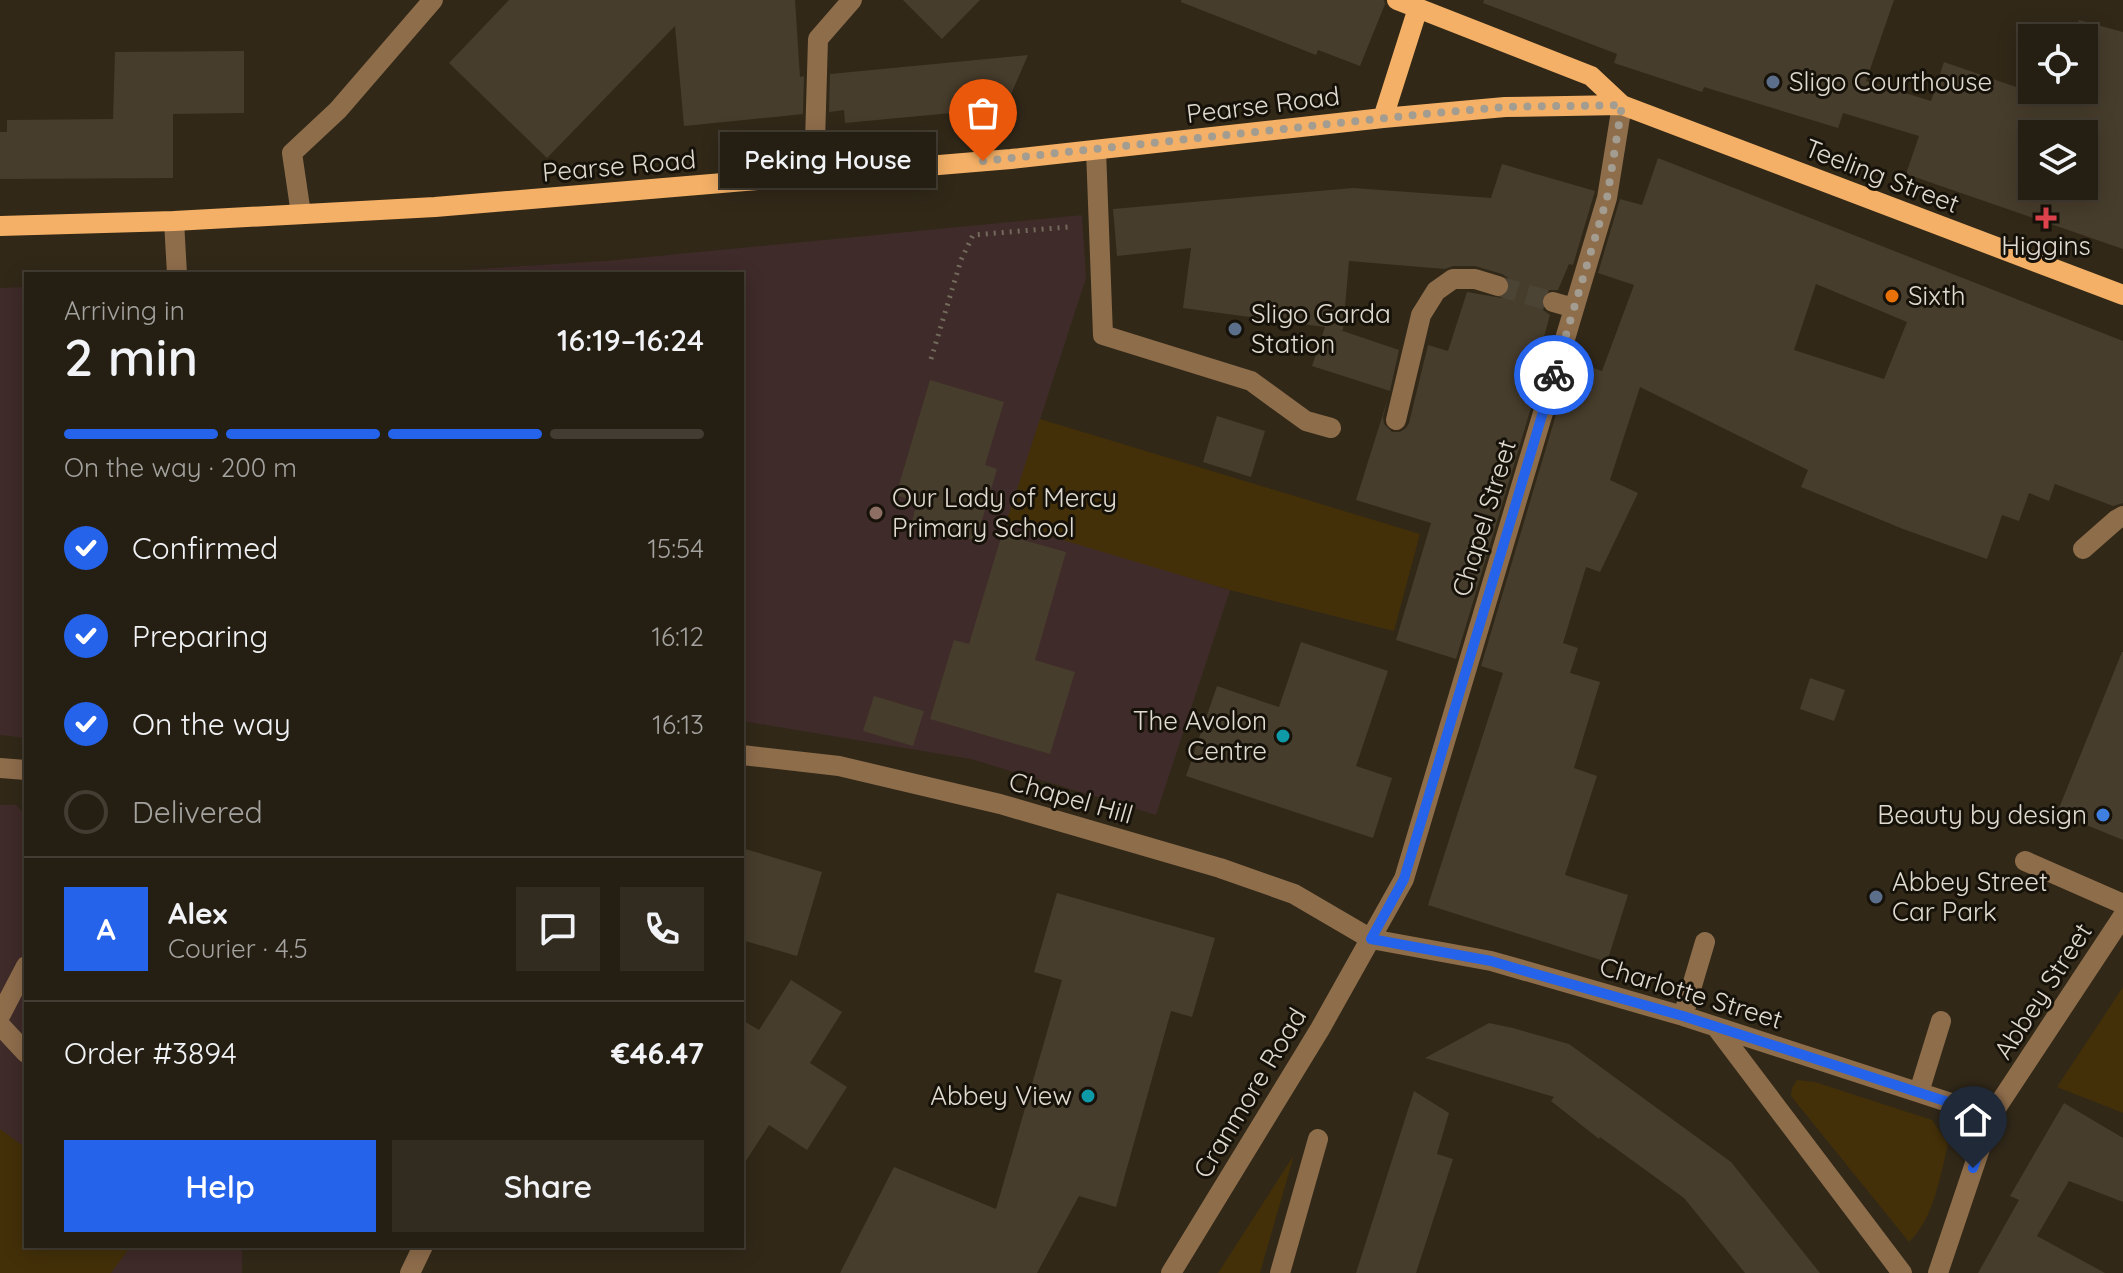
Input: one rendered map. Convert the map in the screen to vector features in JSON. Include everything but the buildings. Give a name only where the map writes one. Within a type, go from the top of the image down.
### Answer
[{"type":"main road","points":[[1397,0],[1591,76],[1622,105]]},
{"type":"main road","points":[[1383,118],[1418,8]]},
{"type":"main road","name":"Pearse Road","points":[[0,226],[174,221],[435,207],[1096,150],[1505,107],[1622,105]]},
{"type":"main road","name":"Teeling Street","points":[[1622,105],[2123,295]]},
{"type":"street","points":[[301,214],[292,153],[338,110],[433,0]]},
{"type":"street","points":[[814,176],[818,39],[852,0]]},
{"type":"street","name":"Chapel Street","points":[[1371,939],[1404,879],[1607,198],[1622,105]]},
{"type":"street","points":[[1096,150],[1103,335],[1251,381],[1306,421],[1331,428]]},
{"type":"street","points":[[174,221],[177,272]]},
{"type":"street","points":[[1396,420],[1421,315],[1436,291],[1453,279],[1475,279],[1498,286]]},
{"type":"street","points":[[1553,302],[1574,308]]},
{"type":"street","points":[[2083,549],[2123,516]]},
{"type":"street","name":"Chapel Hill","points":[[744,755],[839,766],[895,779],[1000,804],[1191,859],[1294,894],[1371,939]]},
{"type":"street","points":[[0,768],[24,770]]},
{"type":"street","points":[[2025,861],[2123,904]]},
{"type":"street","name":"Abbey Street","points":[[1938,1273],[1991,1116],[2123,916]]},
{"type":"street","name":"Charlotte Street","points":[[1371,939],[1491,961],[1683,1016],[1991,1116]]},
{"type":"street","name":"Cranmore Road","points":[[1171,1273],[1320,1029],[1371,939]]},
{"type":"street","points":[[1683,1016],[1705,942]]},
{"type":"street","points":[[0,1016],[24,970]]},
{"type":"street","points":[[1919,1092],[1941,1021]]},
{"type":"street","points":[[0,1025],[24,1051]]},
{"type":"street","points":[[1716,1027],[1902,1273]]},
{"type":"street","points":[[1280,1273],[1318,1139]]},
{"type":"street","points":[[410,1273],[422,1248]]},
{"type":"path","points":[[931,359],[961,260],[973,235],[1075,226]]},
{"type":"shaded area","name":"Our Lady of Mercy Primary School","points":[[1082,215],[1086,278],[1013,503],[1127,558],[1230,590],[1156,815],[971,759],[744,721],[744,272],[428,272],[606,261]]},
{"type":"shaded area","points":[[24,287],[24,738],[0,735],[0,288]]},
{"type":"shaded area","points":[[1040,419],[1420,534],[1394,631],[1230,590],[1006,523]]},
{"type":"shaded area","points":[[0,805],[16,805],[24,814],[24,1248],[242,1248],[242,1273],[0,1273]]},
{"type":"shaded area","points":[[2123,987],[2123,1113],[2057,1087]]},
{"type":"shaded area","points":[[1797,1080],[1815,1082],[1932,1120],[1948,1144],[1930,1209],[1909,1242],[1791,1096]]},
{"type":"shaded area","points":[[0,1129],[24,1147],[24,1248],[130,1248],[111,1273],[0,1273]]},
{"type":"shaded area","points":[[1294,1155],[1260,1273],[1218,1273]]},
{"type":"tunnel","points":[[1498,286],[1553,302]]},
{"type":"way so far","points":[[983,161],[1505,107],[1622,105],[1607,198],[1554,375]]},
{"type":"place","name":"Sligo Courthouse","points":[[1773,82]]},
{"type":"place","name":"Peking House","points":[[983,161]]},
{"type":"place","name":"Higgins","points":[[2046,218]]},
{"type":"place","name":"Sixth","points":[[1892,296]]},
{"type":"place","name":"Sligo Garda Station","points":[[1235,329]]},
{"type":"place","name":"Our Lady of Mercy Primary School","points":[[876,513]]},
{"type":"place","name":"The Avolon Centre","points":[[1283,736]]},
{"type":"place","name":"Beauty by design","points":[[2103,815]]},
{"type":"place","name":"Abbey Street Car Park","points":[[1876,897]]},
{"type":"place","name":"Abbey View","points":[[1088,1096]]},
{"type":"route","points":[[1554,375],[1404,879],[1371,939],[1491,961],[1683,1016],[1991,1116],[1973,1168]]}]
